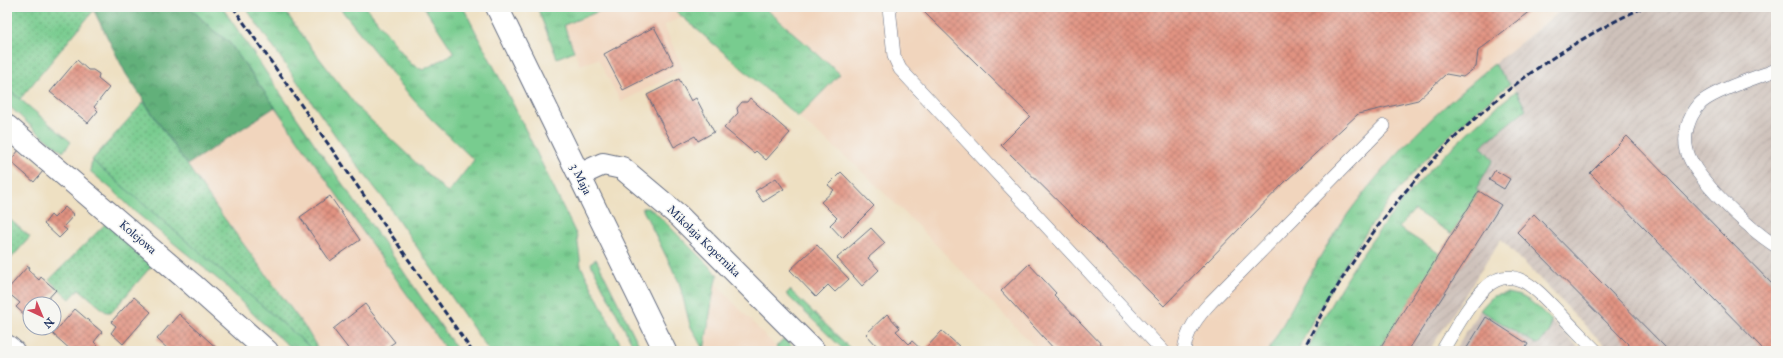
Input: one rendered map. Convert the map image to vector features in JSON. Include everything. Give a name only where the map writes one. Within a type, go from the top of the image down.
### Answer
[{"type":"street","name":"3 Maja","points":[[497,7],[666,351]]},
{"type":"street","name":"Kolejowa","points":[[7,126],[192,284],[267,351]]},
{"type":"street","name":"Mikołaja Kopernika","points":[[579,175],[603,164],[622,168],[679,216],[814,351]]},
{"type":"street","points":[[7,346],[13,351]]},
{"type":"lane","points":[[889,7],[894,56],[903,74],[1163,351]]},
{"type":"lane","points":[[1776,70],[1711,96],[1699,104],[1690,120],[1685,134],[1687,152],[1710,187],[1747,223],[1776,246]]},
{"type":"lane","points":[[1184,351],[1187,337],[1196,318],[1384,126]]},
{"type":"lane","points":[[1442,351],[1473,303],[1485,288],[1496,280],[1510,277],[1523,280],[1535,289],[1596,351]]},
{"type":"shaded area","points":[[610,7],[671,7],[682,17],[664,25],[683,70],[621,102],[598,59],[580,65],[564,26]]},
{"type":"shaded area","points":[[764,7],[1565,7],[1468,85],[1393,157],[1346,216],[1300,291],[1268,351],[1039,351],[909,217],[854,164],[798,117],[840,74]]},
{"type":"shaded area","points":[[1565,7],[1776,7],[1776,351],[1610,351],[1501,239],[1429,351],[1378,351],[1479,191],[1476,189],[1493,160],[1481,146],[1526,109],[1513,87],[1494,64]]},
{"type":"shaded area","points":[[275,107],[447,351],[319,351],[307,330],[216,207],[187,165]]},
{"type":"shaded area","points":[[715,283],[780,351],[704,351]]},
{"type":"shaded area","points":[[1480,310],[1536,344],[1550,331],[1551,320],[1582,351],[1454,351]]},
{"type":"green space","points":[[7,7],[92,7],[94,10],[20,99],[7,88]]},
{"type":"green space","points":[[92,7],[189,7],[214,31],[229,42],[275,107],[187,165],[126,74]]},
{"type":"green space","points":[[189,7],[222,7],[458,351],[447,351],[229,42],[214,31]]},
{"type":"green space","points":[[245,7],[282,7],[358,108],[448,193],[474,160],[431,119],[411,97],[339,7],[366,7],[411,64],[423,70],[454,53],[424,7],[463,7],[514,106],[577,236],[581,266],[624,351],[489,351],[383,198],[349,155]]},
{"type":"green space","points":[[537,7],[610,7],[564,25],[574,51],[557,58]]},
{"type":"green space","points":[[671,7],[764,7],[840,74],[798,117]]},
{"type":"green space","points":[[1494,64],[1510,84],[1454,131],[1404,183],[1361,240],[1341,271],[1310,326],[1298,351],[1268,351],[1325,248],[1363,194],[1397,154],[1435,116]]},
{"type":"green space","points":[[7,88],[71,142],[63,152],[35,130],[7,104]]},
{"type":"green space","points":[[1516,91],[1526,109],[1481,146],[1493,160],[1476,189],[1479,191],[1452,234],[1414,210],[1399,228],[1440,254],[1378,351],[1307,351],[1326,313],[1347,277],[1396,209],[1453,147]]},
{"type":"green space","points":[[144,102],[216,207],[307,330],[319,351],[315,351],[92,160]]},
{"type":"green space","points":[[92,160],[315,351],[295,351],[257,318],[225,285],[134,211],[115,192],[90,171]]},
{"type":"green space","points":[[642,208],[648,208],[655,212],[718,275],[715,283],[704,351],[690,325],[679,282]]},
{"type":"green space","points":[[7,217],[30,237],[7,263]]},
{"type":"green space","points":[[107,222],[154,263],[112,312],[106,312],[79,289],[70,299],[49,280]]},
{"type":"green space","points":[[596,259],[642,351],[636,351],[591,264]]},
{"type":"green space","points":[[790,290],[853,351],[845,351],[786,294]]},
{"type":"green space","points":[[1507,293],[1520,296],[1531,302],[1551,320],[1550,331],[1540,343],[1536,344],[1480,310],[1493,296]]},
{"type":"green space","points":[[782,340],[786,340],[797,351],[780,351],[776,347]]},
{"type":"building","points":[[929,7],[1535,7],[1478,51],[1476,67],[1463,77],[1446,74],[1418,100],[1358,114],[1286,181],[1164,306],[1001,145],[1030,116],[924,12]]},
{"type":"building","points":[[654,27],[674,64],[623,90],[604,54]]},
{"type":"building","points":[[77,60],[88,70],[93,70],[99,74],[98,79],[109,88],[94,107],[98,111],[88,123],[50,92]]},
{"type":"building","points":[[679,79],[691,101],[696,98],[714,132],[698,141],[695,136],[674,147],[647,95]]},
{"type":"building","points":[[750,98],[790,133],[766,160],[756,151],[754,153],[724,128],[738,113],[737,108],[742,102],[747,102]]},
{"type":"building","points":[[1627,136],[1776,288],[1776,351],[1765,351],[1590,173]]},
{"type":"building","points":[[19,150],[43,171],[34,182],[10,161]]},
{"type":"building","points":[[1495,170],[1510,179],[1504,189],[1489,180]]},
{"type":"building","points":[[841,172],[874,206],[842,238],[830,225],[837,218],[821,202],[834,190],[828,185]]},
{"type":"building","points":[[776,178],[784,189],[763,202],[755,191]]},
{"type":"building","points":[[1479,191],[1501,205],[1408,351],[1378,351]]},
{"type":"building","points":[[330,196],[360,240],[330,261],[300,217]]},
{"type":"building","points":[[65,207],[74,215],[63,227],[67,230],[59,238],[44,224],[51,215],[54,218]]},
{"type":"building","points":[[1534,214],[1669,351],[1635,351],[1517,232]]},
{"type":"building","points":[[871,228],[885,243],[868,258],[879,270],[862,286],[837,258]]},
{"type":"building","points":[[817,245],[849,279],[835,292],[828,285],[816,297],[790,270]]},
{"type":"building","points":[[1029,264],[1056,293],[1054,295],[1106,349],[1104,351],[1056,351],[1001,291]]},
{"type":"building","points":[[28,266],[30,267],[28,270],[39,280],[41,277],[56,290],[50,296],[22,296],[22,313],[16,307],[20,303],[7,292],[7,290]]},
{"type":"building","points":[[134,297],[151,312],[123,344],[111,333],[116,326],[111,322]]},
{"type":"building","points":[[365,304],[395,342],[389,346],[392,351],[350,351],[333,329]]},
{"type":"building","points":[[75,309],[102,332],[94,342],[99,347],[96,351],[72,351],[55,336],[62,336],[62,324]]},
{"type":"building","points":[[179,314],[220,351],[170,351],[157,339]]},
{"type":"building","points":[[887,314],[900,328],[896,331],[909,344],[912,341],[923,351],[875,351],[878,347],[866,334]]},
{"type":"building","points":[[1486,317],[1528,344],[1524,351],[1465,351]]},
{"type":"building","points":[[942,331],[959,346],[954,351],[923,351]]},
{"type":"railway","points":[[233,7],[472,351]]},
{"type":"railway","points":[[1303,351],[1324,309],[1349,268],[1377,227],[1408,188],[1441,152],[1476,118],[1513,86],[1551,59],[1597,31],[1644,7]]}]
